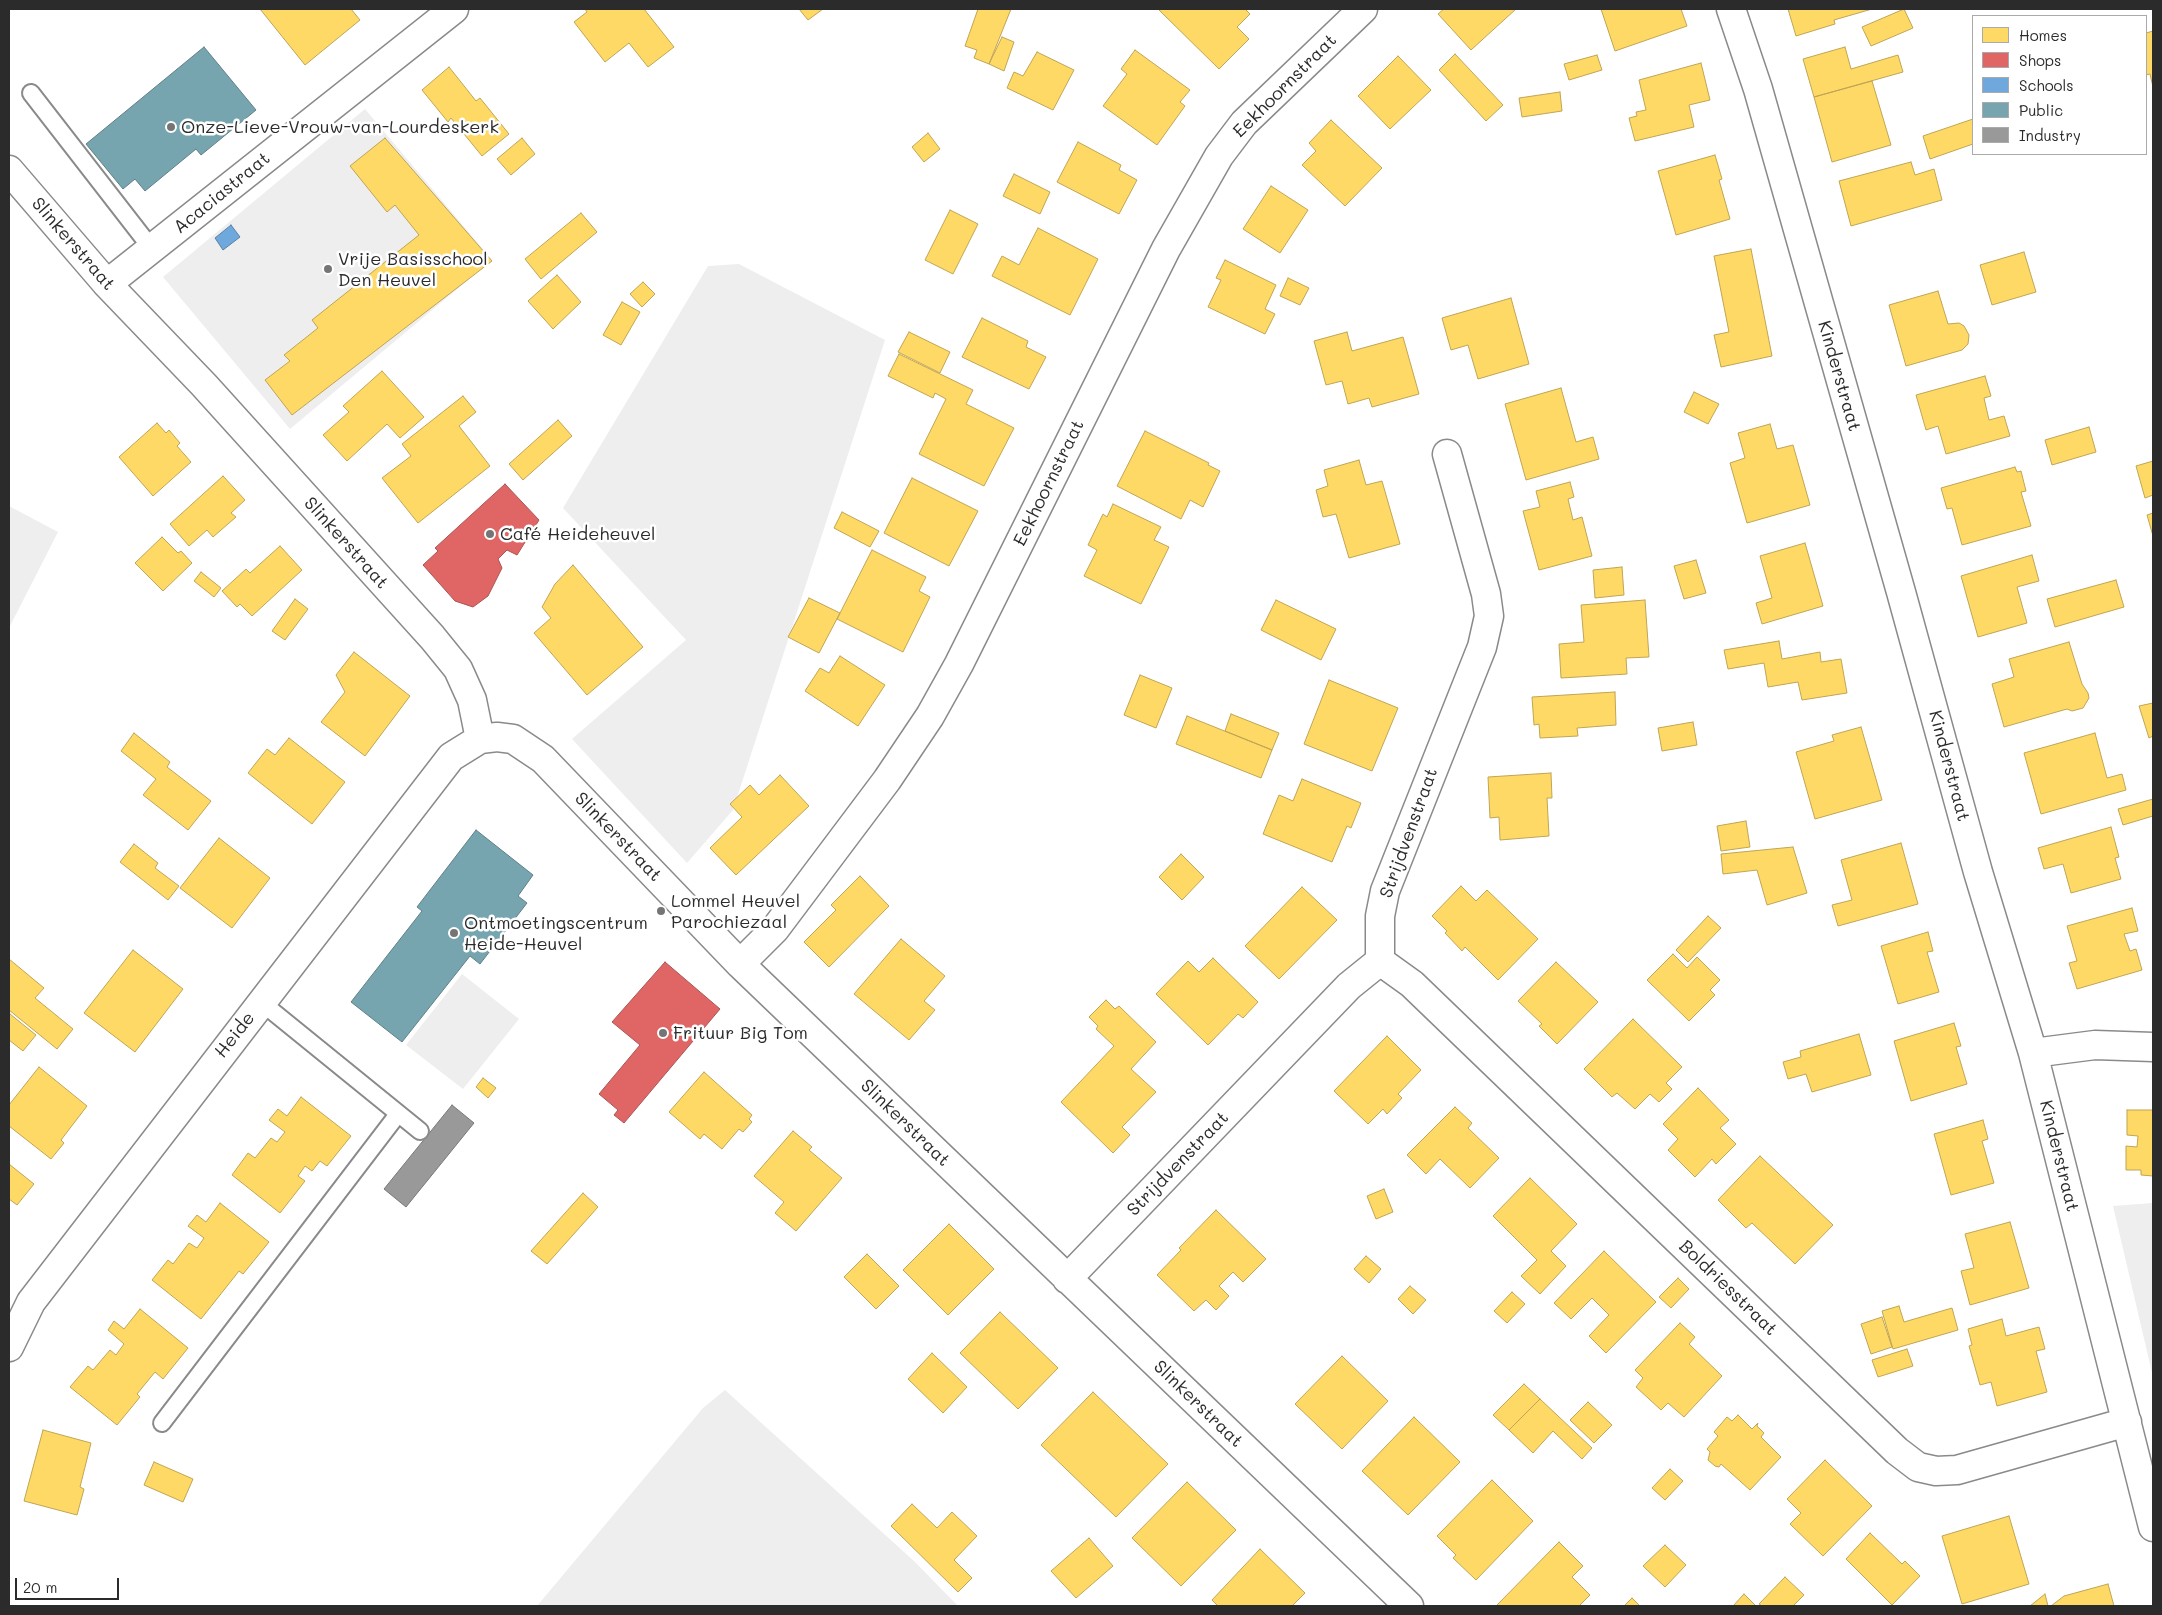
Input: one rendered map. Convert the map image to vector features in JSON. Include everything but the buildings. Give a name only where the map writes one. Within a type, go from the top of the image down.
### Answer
[{"type":"street","name":"Acaciastraat","points":[[107,284],[454,9]]},
{"type":"street","name":"Eekhoornstraat","points":[[740,964],[775,929],[887,780],[930,716],[963,655],[1166,249],[1219,156],[1244,123],[1363,9]]},
{"type":"street","name":"Kinderstraat","points":[[1731,9],[1760,99],[1901,592],[1978,872],[2033,1054],[2153,1527]]},
{"type":"street","name":"Slinkerstraat","points":[[9,170],[107,284],[204,385],[437,644],[458,670],[472,700],[480,738],[497,737],[513,739],[543,759],[740,964],[1409,1606]]},
{"type":"street","name":"Strijdvenstraat","points":[[1067,1279],[1350,986],[1380,961],[1380,916],[1385,891],[1482,647],[1490,616],[1486,594],[1447,454]]},
{"type":"street","name":"Heide","points":[[9,1347],[31,1302],[450,757],[480,738]]},
{"type":"street","name":"Boldriesstraat","points":[[1380,961],[1412,984],[1897,1451],[1918,1468],[1936,1472],[1957,1470],[2127,1422]]},
{"type":"street","points":[[2033,1054],[2095,1045],[2153,1048]]},
{"type":"lane","points":[[31,93],[152,248]]},
{"type":"lane","points":[[261,1002],[420,1132]]},
{"type":"lane","points":[[162,1423],[398,1114]]},
{"type":"shaded area","name":"Vrije Basisschool Den Heuvel","points":[[365,109],[492,260],[290,429],[163,277]]},
{"type":"shaded area","points":[[739,264],[885,340],[733,810],[687,863],[572,739],[686,640],[563,508],[708,266]]},
{"type":"shaded area","points":[[9,506],[58,532],[9,628]]},
{"type":"shaded area","points":[[462,974],[519,1019],[463,1089],[406,1045]]},
{"type":"shaded area","points":[[2153,1203],[2153,1377],[2113,1206]]},
{"type":"shaded area","points":[[725,1390],[914,1561],[958,1606],[537,1606],[703,1408]]},
{"type":"place","name":"Onze-Lieve-Vrouw-van-Lourdeskerk","points":[[171,127]]},
{"type":"place","name":"Vrije Basisschool Den Heuvel","points":[[328,269]]},
{"type":"place","name":"Café Heideheuvel","points":[[490,534]]},
{"type":"place","name":"Lommel Heuvel Parochiezaal","points":[[661,911]]},
{"type":"place","name":"Ontmoetingscentrum Heide-Heuvel","points":[[454,933]]},
{"type":"place","name":"Frituur Big Tom","points":[[663,1033]]}]
